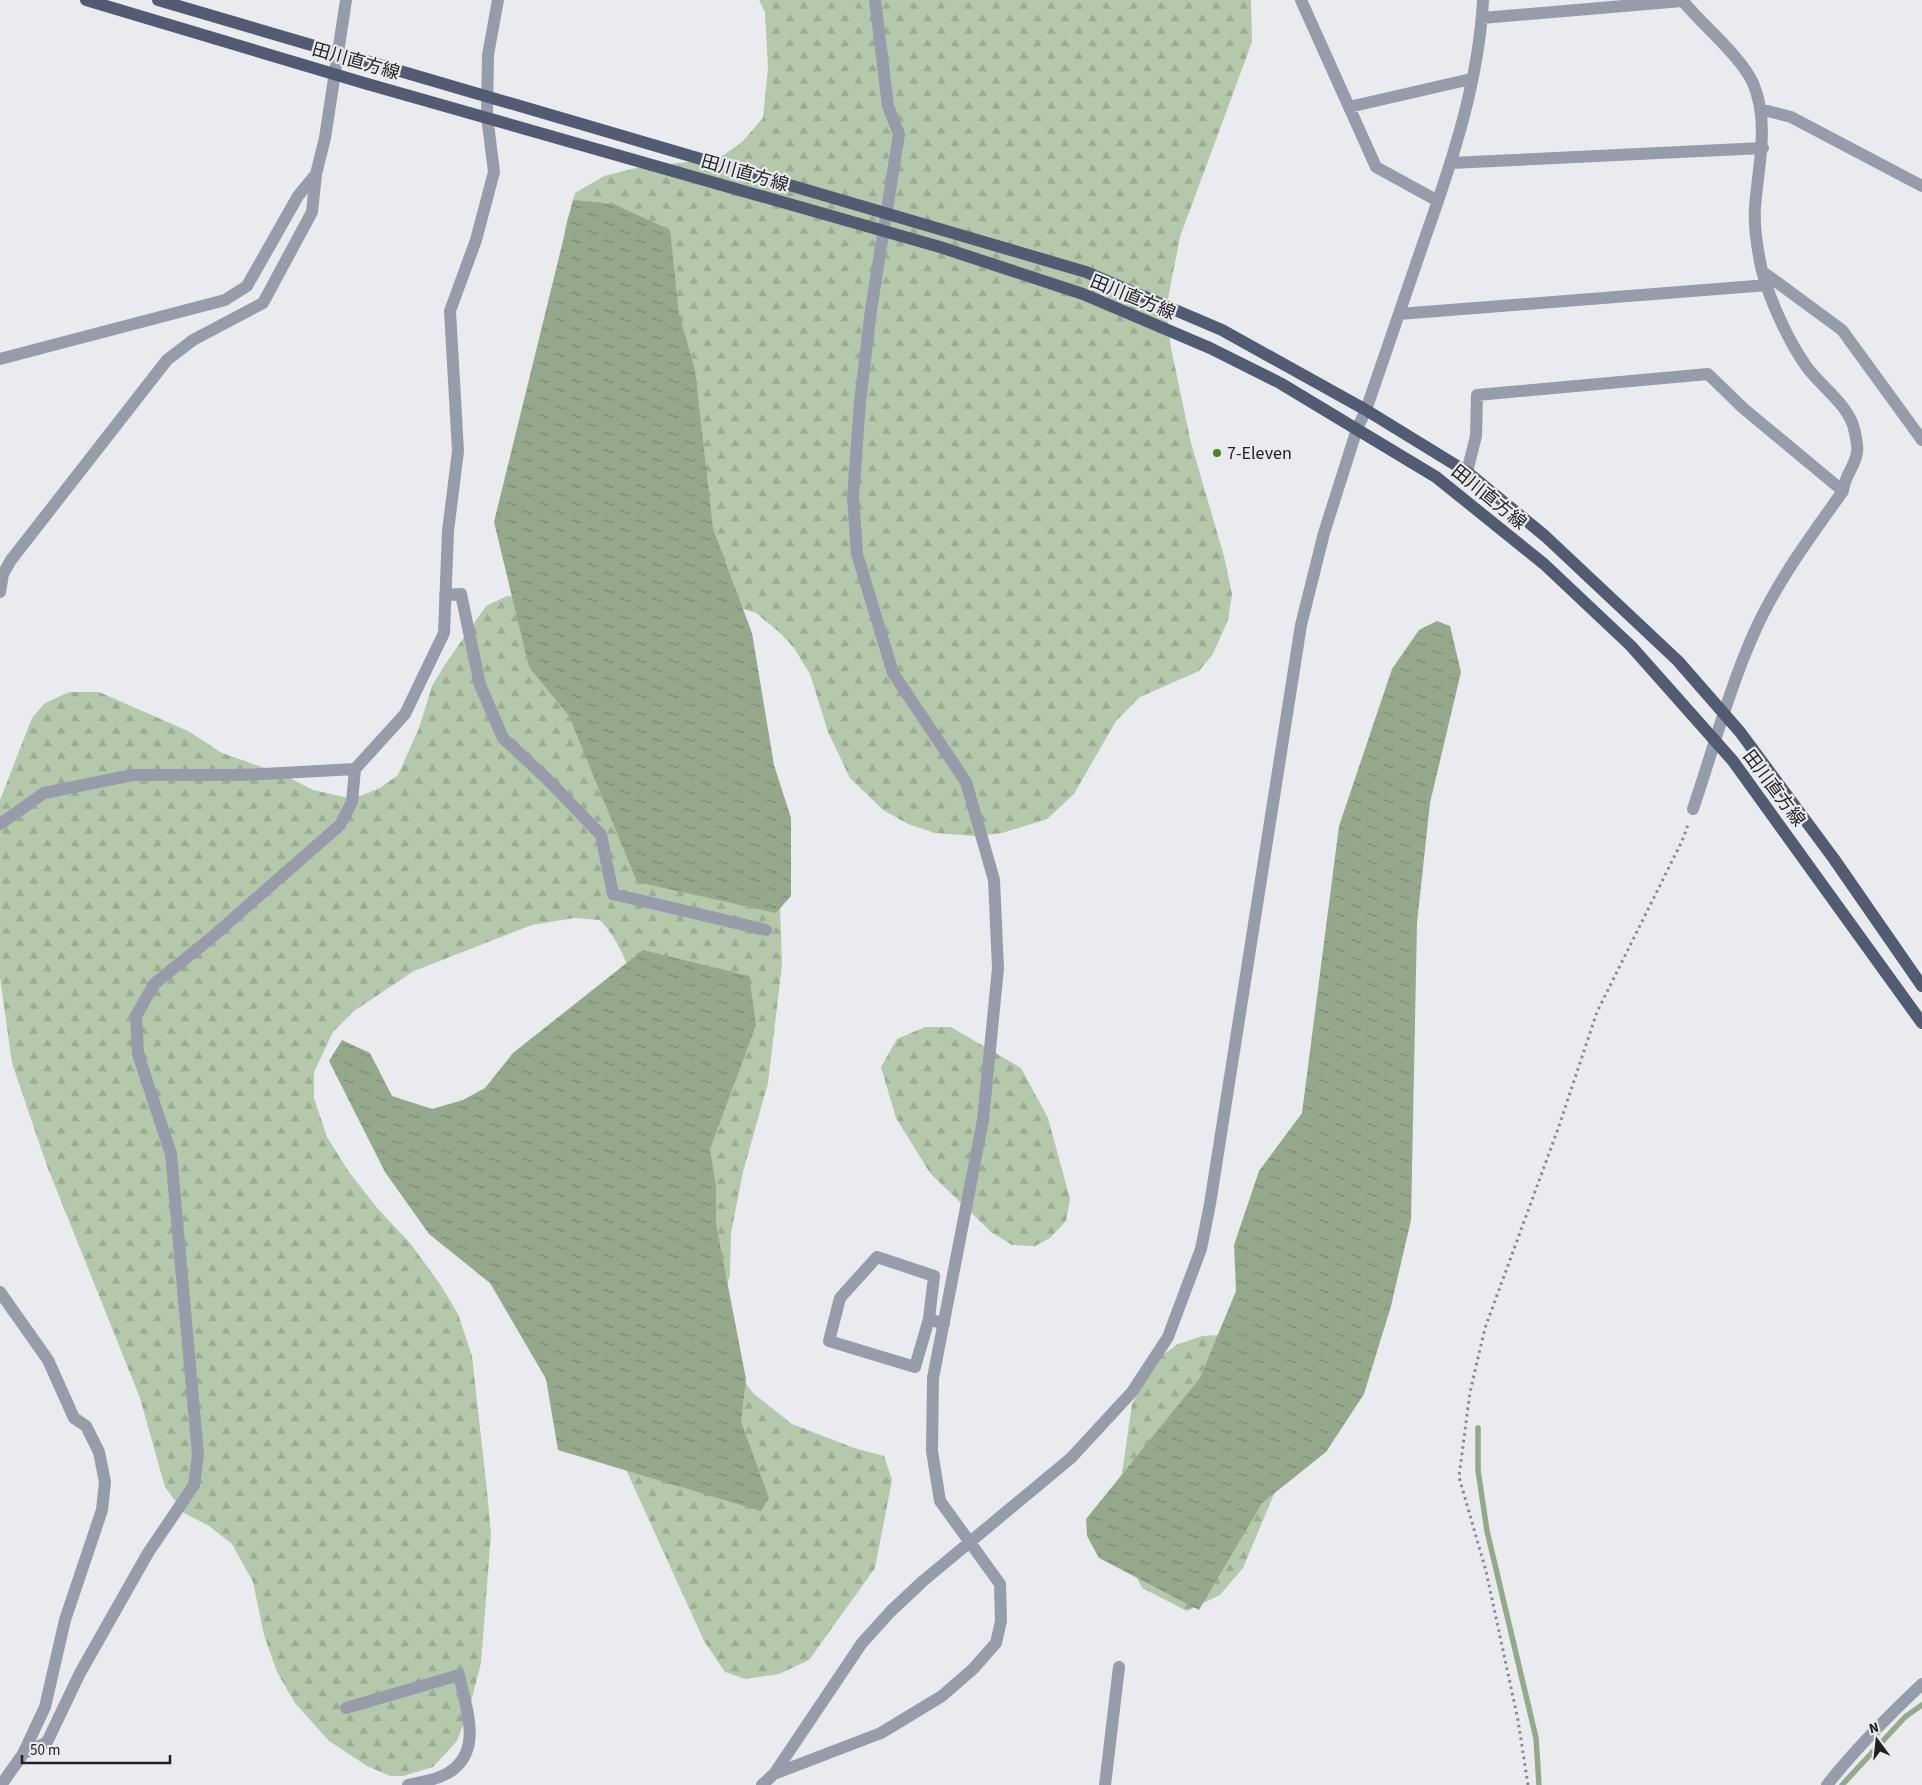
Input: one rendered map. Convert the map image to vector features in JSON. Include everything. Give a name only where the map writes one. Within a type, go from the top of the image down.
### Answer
[{"type":"main road","name":"田川直方線","points":[[86,0],[364,83],[487,116],[940,247],[1083,294],[1210,348],[1280,383],[1444,483],[1544,564],[1631,646],[1733,761],[1922,1023]]},
{"type":"main road","name":"田川直方線","points":[[158,0],[1086,272],[1222,330],[1366,410],[1467,472],[1545,536],[1678,661],[1740,732],[1834,859],[1922,986]]},
{"type":"street","points":[[23,1754],[47,1742],[80,1673],[148,1553],[194,1485],[196,1475],[198,1445],[171,1154],[138,1054],[136,1016],[154,984],[212,938],[340,825],[352,802],[355,769],[405,714],[444,633],[448,531],[458,451],[450,311],[476,240],[494,172],[487,116],[488,55],[498,0]]},
{"type":"street","points":[[774,1774],[881,1733],[942,1696],[973,1670],[996,1643],[1002,1621],[1000,1584],[940,1501],[932,1451],[933,1378],[983,1120],[998,968],[994,880],[966,782],[893,672],[857,554],[853,497],[871,310],[900,134],[888,106],[875,0]]},
{"type":"street","points":[[1301,0],[1376,166],[1438,201]]},
{"type":"street","points":[[762,1785],[774,1774],[862,1643],[891,1611],[1071,1458],[1132,1392],[1168,1337],[1201,1249],[1210,1204],[1301,625],[1324,533],[1357,429],[1366,410],[1451,163],[1472,79],[1483,0]]},
{"type":"street","points":[[1482,18],[1682,0],[1743,66],[1753,83],[1760,109],[1762,148],[1755,209],[1759,257],[1763,272],[1784,326],[1806,366],[1842,406],[1855,430],[1857,452],[1844,480],[1843,490],[1794,561],[1755,631],[1738,674],[1693,809]]},
{"type":"street","points":[[0,592],[4,574],[11,560],[168,360],[193,340],[263,303],[312,212],[316,174],[325,138],[345,4]]},
{"type":"street","points":[[1349,107],[1472,79]]},
{"type":"street","points":[[1760,109],[1792,116],[1922,186]]},
{"type":"street","points":[[1451,163],[1762,148]]},
{"type":"street","points":[[0,359],[225,300],[247,286],[298,196],[316,174]]},
{"type":"street","points":[[1763,272],[1842,330],[1922,440]]},
{"type":"street","points":[[1399,314],[1768,285]]},
{"type":"street","points":[[1467,472],[1476,436],[1477,395],[1708,374],[1743,408],[1843,490]]},
{"type":"street","points":[[445,595],[461,594],[480,685],[503,738],[547,778],[601,835],[613,894],[766,930]]},
{"type":"street","points":[[0,824],[44,793],[133,775],[244,775],[355,769]]},
{"type":"street","points":[[877,1257],[934,1276],[929,1318],[915,1367],[829,1341],[840,1298],[877,1257]]},
{"type":"street","points":[[0,1292],[48,1360],[74,1418],[86,1426],[99,1452],[105,1482],[102,1510],[65,1620],[45,1707],[23,1754],[1,1785]]},
{"type":"street","points":[[929,1318],[944,1324]]},
{"type":"street","points":[[1105,1785],[1119,1667]]},
{"type":"street","points":[[346,1708],[459,1676],[471,1732],[465,1760],[447,1774],[408,1785]]},
{"type":"street","points":[[1827,1785],[1889,1714],[1922,1684]]},
{"type":"path","points":[[1528,1785],[1518,1720],[1486,1571],[1459,1477],[1470,1392],[1485,1328],[1558,1130],[1597,1012],[1682,841],[1693,809]]},
{"type":"green space","points":[[759,0],[1251,0],[1252,42],[1180,237],[1166,309],[1171,348],[1191,443],[1224,556],[1232,594],[1228,620],[1213,654],[1199,671],[1140,697],[1116,721],[1074,794],[1047,819],[1002,833],[974,836],[935,833],[908,824],[883,810],[850,778],[828,732],[810,674],[794,648],[778,631],[756,613],[678,588],[558,346],[565,228],[575,193],[604,176],[640,167],[718,159],[742,142],[763,118],[768,68],[765,12]]},
{"type":"green space","points":[[507,596],[541,599],[780,905],[782,965],[768,1083],[743,1172],[731,1233],[730,1275],[720,1309],[727,1357],[753,1393],[792,1424],[854,1448],[884,1456],[892,1480],[875,1568],[809,1660],[779,1674],[745,1679],[725,1672],[704,1641],[608,1430],[631,974],[625,959],[614,939],[600,920],[574,918],[532,925],[414,971],[354,1011],[333,1032],[314,1072],[314,1098],[327,1137],[349,1172],[378,1209],[410,1243],[440,1284],[458,1314],[472,1356],[487,1491],[491,1534],[481,1663],[470,1706],[457,1741],[433,1767],[403,1776],[390,1776],[367,1766],[329,1741],[295,1703],[277,1672],[264,1635],[253,1582],[232,1544],[209,1526],[184,1513],[165,1487],[140,1398],[47,1166],[12,1063],[0,978],[0,800],[32,718],[45,703],[69,692],[99,692],[188,731],[222,753],[282,774],[313,790],[344,797],[360,796],[380,788],[398,775],[419,728],[432,686],[446,663],[486,606]]},
{"type":"green space","points":[[925,1027],[951,1027],[1021,1068],[1048,1118],[1070,1199],[1066,1221],[1050,1238],[1035,1246],[1012,1245],[991,1232],[930,1173],[896,1118],[881,1067],[897,1039]]},
{"type":"green space","points":[[1251,1333],[1291,1424],[1274,1494],[1243,1568],[1220,1595],[1187,1611],[1142,1588],[1135,1574],[1120,1487],[1132,1404],[1157,1359],[1178,1344],[1202,1336]]},
{"type":"water","points":[[573,200],[614,204],[670,230],[679,314],[695,370],[713,529],[752,633],[774,765],[791,818],[791,896],[776,913],[637,882],[569,716],[529,667],[494,522]]},
{"type":"water","points":[[1437,621],[1450,626],[1461,672],[1430,803],[1417,923],[1411,1220],[1391,1306],[1364,1394],[1326,1452],[1262,1503],[1199,1610],[1099,1558],[1087,1536],[1086,1519],[1200,1378],[1236,1291],[1234,1245],[1259,1171],[1302,1113],[1339,826],[1392,669],[1419,630]]},
{"type":"water","points":[[643,950],[749,976],[756,1025],[710,1149],[716,1187],[716,1224],[746,1379],[741,1422],[769,1498],[761,1511],[558,1450],[546,1379],[490,1283],[429,1234],[385,1172],[329,1061],[342,1040],[370,1053],[392,1096],[432,1109],[463,1100],[485,1088],[513,1053]]},
{"type":"waterway","points":[[1478,1428],[1478,1470],[1487,1531],[1536,1738],[1539,1785]]},
{"type":"waterway","points":[[1842,1785],[1905,1717],[1922,1705]]},
{"type":"place","name":"7-Eleven","points":[[1217,453]]}]
